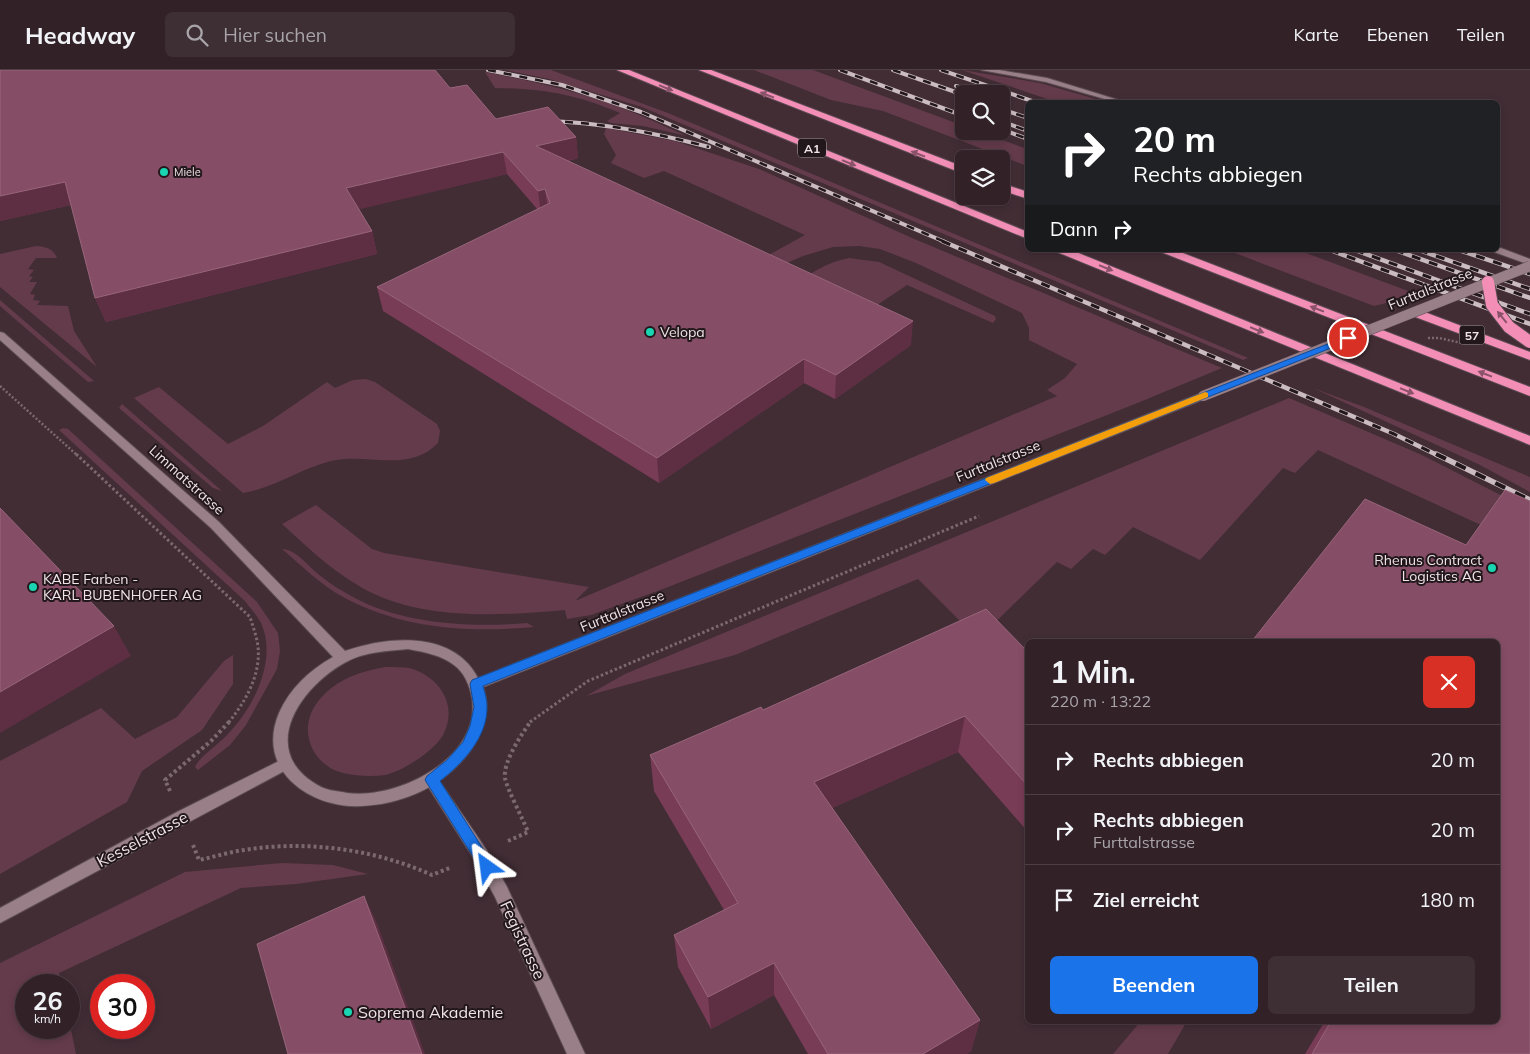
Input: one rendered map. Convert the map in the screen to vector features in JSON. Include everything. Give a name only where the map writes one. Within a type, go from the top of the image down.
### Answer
[{"type":"highway","name":"A1","points":[[621,70],[1025,235]]},
{"type":"highway","name":"A1","points":[[703,70],[955,168]]},
{"type":"highway","points":[[1010,189],[1025,195]]},
{"type":"highway","points":[[1066,252],[1530,442]]},
{"type":"highway","points":[[1170,252],[1530,392]]},
{"type":"highway","name":"57","points":[[1488,282],[1492,305],[1509,326],[1530,342]]},
{"type":"highway","name":"57","points":[[1414,312],[1530,356]]},
{"type":"main road","points":[[985,70],[1047,80],[1114,100]]},
{"type":"main road","points":[[1500,251],[1530,262]]},
{"type":"main road","name":"Furttalstrasse","points":[[477,684],[1530,266]]},
{"type":"main road","name":"Limmatstrasse","points":[[0,335],[215,525],[343,658]]},
{"type":"main road","points":[[408,644],[438,650],[462,664],[477,684],[481,707],[477,726],[467,746],[452,764],[431,780],[398,794],[363,800],[329,797],[302,783],[285,764],[280,741],[284,717],[297,694],[317,674],[343,658],[375,647],[408,644]]},
{"type":"main road","name":"Kesselstrasse","points":[[0,916],[182,817],[285,764]]},
{"type":"main road","name":"Fegistrasse","points":[[431,780],[480,854],[501,892],[576,1054]]},
{"type":"path","points":[[0,386],[33,414],[250,617],[258,653],[253,683],[234,719],[200,752],[165,780]]},
{"type":"path","points":[[528,832],[505,777],[508,762],[517,741],[532,719],[588,680],[988,512]]},
{"type":"path","points":[[199,860],[246,850],[287,847],[337,849],[381,856],[416,866],[432,875]]},
{"type":"shaded area","points":[[505,70],[551,70],[668,113],[1248,358],[1243,360],[642,107],[549,79]]},
{"type":"shaded area","points":[[754,70],[813,70],[955,123],[955,138],[883,111],[831,100]]},
{"type":"shaded area","points":[[962,70],[1040,83],[1099,100],[1050,100]]},
{"type":"shaded area","points":[[485,72],[547,85],[593,98],[628,110],[687,136],[643,126],[611,123],[607,121],[620,113],[573,97],[544,91],[495,88]]},
{"type":"shaded area","points":[[606,128],[675,141],[759,169],[912,238],[1222,368],[663,589],[591,615],[567,619],[565,610],[514,614],[433,611],[382,597],[359,586],[328,565],[282,524],[316,505],[372,549],[384,553],[589,587],[575,601],[1057,396],[1047,390],[1065,378],[1077,364],[1029,340],[1029,328],[1022,313],[916,263],[880,249],[859,246],[833,247],[803,256],[762,274],[747,267],[805,235],[664,171],[644,178],[611,163],[616,155],[604,134]]},
{"type":"shaded area","points":[[959,140],[1003,140],[1025,148],[1025,165],[1010,160],[1010,150],[985,150]]},
{"type":"shaded area","points":[[36,246],[49,249],[57,258],[36,258],[28,269],[34,270],[29,276],[33,277],[29,282],[37,282],[30,294],[35,295],[33,300],[40,301],[37,305],[68,306],[74,331],[97,367],[0,287],[0,254]]},
{"type":"shaded area","points":[[1232,252],[1303,252],[1419,295],[1374,306]]},
{"type":"shaded area","points":[[849,258],[879,262],[995,316],[996,319],[993,323],[907,285],[856,319],[789,287],[825,266]]},
{"type":"shaded area","points":[[0,300],[94,381],[88,382],[0,306]]},
{"type":"shaded area","points":[[366,379],[375,382],[437,424],[440,431],[438,443],[414,458],[331,461],[254,491],[243,493],[134,398],[159,387],[228,444],[263,426],[327,382],[335,388],[353,380]]},
{"type":"shaded area","points":[[1313,388],[1364,407],[1530,477],[1530,492],[1478,464]]},
{"type":"shaded area","points":[[1289,398],[1422,455],[1530,510],[1494,531],[1318,450],[1295,473],[1283,468],[1200,560],[1133,527],[1105,555],[1093,549],[1071,569],[1057,562],[978,639],[918,579],[735,655],[586,696],[625,674]]},
{"type":"shaded area","points":[[122,404],[222,491],[213,488],[119,408]]},
{"type":"shaded area","points":[[63,428],[68,429],[257,602],[278,633],[280,651],[277,669],[246,725],[230,745],[198,770],[195,767],[197,763],[237,724],[254,698],[265,668],[267,652],[261,623],[245,601],[59,430]]},
{"type":"shaded area","points":[[282,549],[293,552],[317,574],[351,596],[392,613],[437,622],[483,625],[527,623],[534,627],[461,629],[413,622],[390,616],[367,608],[328,588]]},
{"type":"shaded area","points":[[233,655],[233,684],[202,730],[142,771],[127,802],[0,874],[0,761],[101,708],[135,739],[177,717],[224,661]]},
{"type":"shaded area","points":[[386,667],[409,668],[420,672],[437,685],[443,693],[449,713],[443,735],[425,754],[392,773],[369,776],[353,775],[332,769],[322,762],[310,743],[309,721],[313,710],[327,692],[342,681],[368,671]]},
{"type":"shaded area","points":[[282,863],[333,865],[368,874],[296,884],[241,888],[59,974],[15,974],[15,1039],[73,1039],[76,1054],[0,1054],[0,963],[185,872]]},
{"type":"shaded area","points":[[1138,1024],[1185,1024],[1168,1054],[1113,1054]]},
{"type":"building","points":[[0,70],[435,70],[450,88],[467,85],[496,119],[548,107],[576,137],[536,146],[913,321],[836,375],[804,359],[657,458],[377,287],[550,203],[545,189],[538,191],[503,152],[346,188],[372,231],[95,298],[65,182],[0,196]]},
{"type":"building","points":[[1505,490],[1530,501],[1530,1054],[1312,1054],[1329,1024],[1500,1024],[1500,639],[1254,639],[1365,499],[1466,545]]},
{"type":"building","name":"KABE Farben - KARL BUBENHOFER AG","points":[[0,508],[114,626],[0,692]]},
{"type":"building","points":[[986,609],[1025,649],[1025,783],[965,716],[814,782],[980,1020],[923,1054],[828,1054],[774,963],[708,997],[674,935],[738,903],[650,755],[761,707],[763,710]]},
{"type":"building","name":"Soprema Akademie","points":[[364,896],[422,1054],[288,1054],[257,944]]},
{"type":"railway","points":[[488,70],[562,85],[641,112],[945,242]]},
{"type":"railway","points":[[840,70],[955,113]]},
{"type":"railway","points":[[893,70],[955,92]]},
{"type":"railway","points":[[941,70],[1029,100]]},
{"type":"railway","points":[[1010,112],[1025,117]]},
{"type":"railway","points":[[549,121],[590,124],[630,130],[709,147]]},
{"type":"railway","points":[[1010,124],[1025,130]]},
{"type":"railway","points":[[1010,132],[1025,138]]},
{"type":"railway","points":[[942,241],[1394,434],[1439,456]]},
{"type":"railway","points":[[1335,252],[1530,324]]},
{"type":"railway","points":[[1360,252],[1530,314]]},
{"type":"railway","points":[[1401,252],[1530,298]]},
{"type":"railway","points":[[1425,252],[1530,289]]},
{"type":"railway","points":[[1465,252],[1530,274]]},
{"type":"railway","points":[[1436,454],[1530,500]]},
{"type":"slow traffic","points":[[990,480],[1205,395]]},
{"type":"place","name":"Miele","points":[[164,172]]},
{"type":"place","name":"Velopa","points":[[650,332]]},
{"type":"place","name":"Rhenus Contract Logistics AG","points":[[1492,568]]},
{"type":"place","name":"KABE Farben - KARL BUBENHOFER AG","points":[[33,587]]},
{"type":"place","name":"Soprema Akademie","points":[[348,1012]]},
{"type":"route","points":[[487,867],[431,780],[452,764],[467,746],[477,726],[481,707],[477,684],[1348,338]]}]
